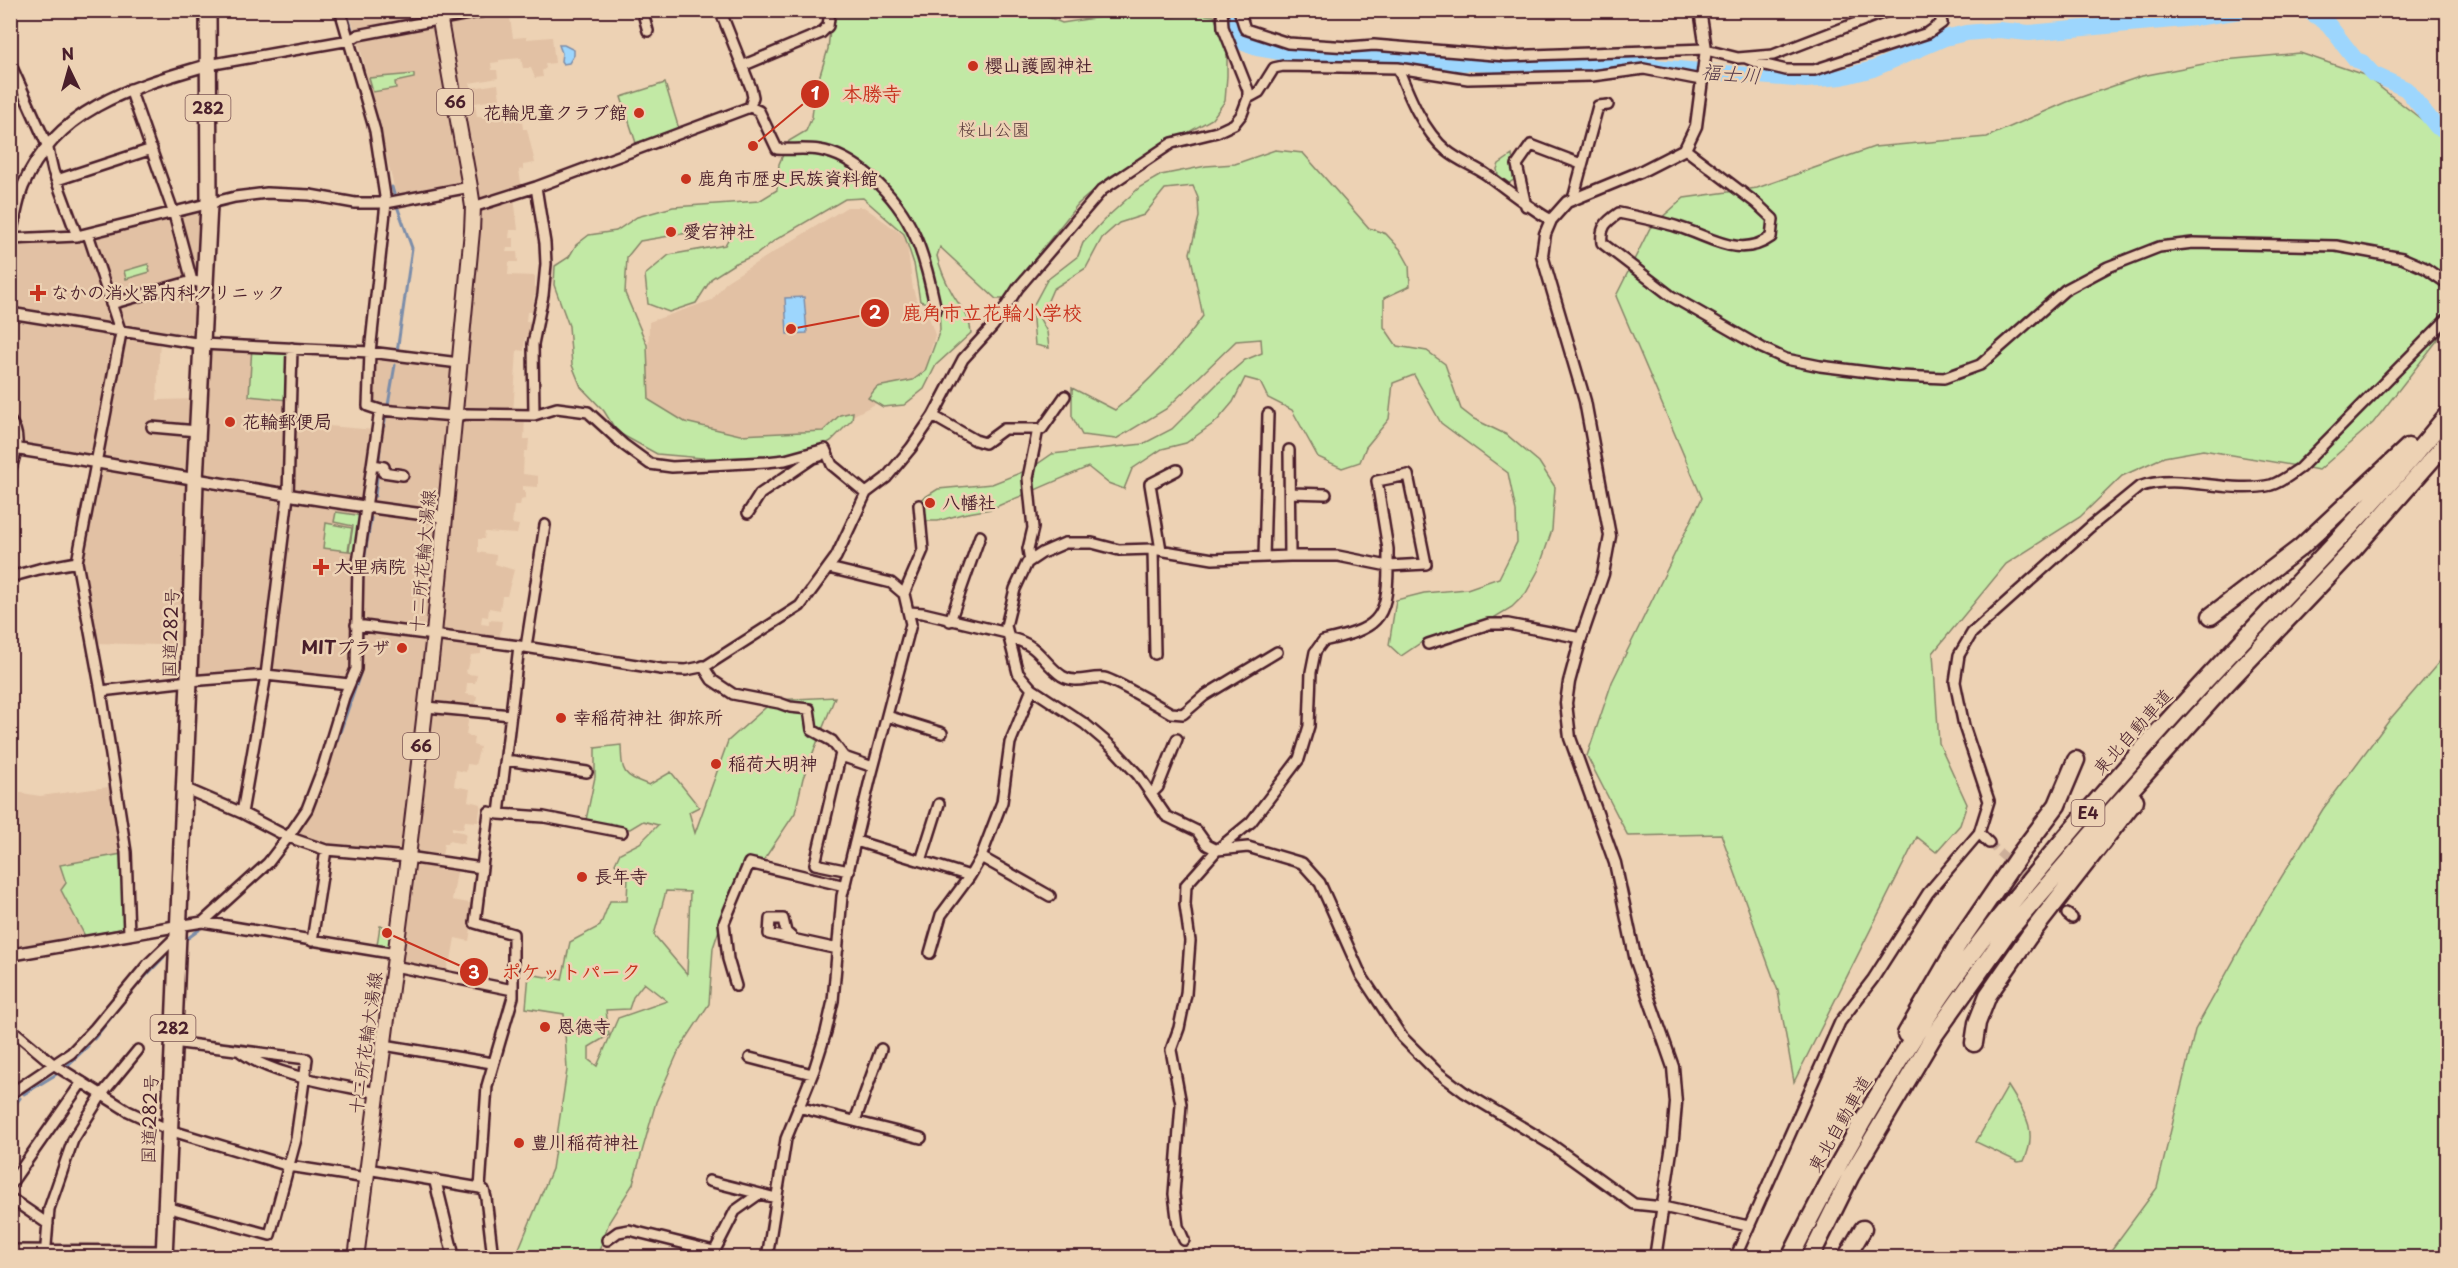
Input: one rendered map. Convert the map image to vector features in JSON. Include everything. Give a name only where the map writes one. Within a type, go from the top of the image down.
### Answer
[{"type":"highway","name":"国道282号","points":[[164,1254],[202,345],[199,282],[209,205],[208,10]]},
{"type":"highway","points":[[2211,616],[2301,547],[2448,409]]},
{"type":"highway","name":"東北自動車道","points":[[1790,1257],[1835,1170],[1920,1029],[1997,921],[2154,737],[2338,542],[2448,414]]},
{"type":"highway","name":"東北自動車道","points":[[1810,1257],[1850,1177],[1933,1037],[1997,947],[2109,814],[2224,686],[2343,561],[2448,441]]},
{"type":"highway","points":[[1974,1043],[1977,1023],[1988,995],[2030,936],[2224,686]]},
{"type":"highway","points":[[1835,1170],[1918,1011],[1957,946],[2020,854],[2057,805],[2076,760]]},
{"type":"highway","points":[[1846,1257],[1863,1229]]},
{"type":"main road","name":"十二所花輪大湯線","points":[[356,1257],[426,707],[455,416],[472,207],[438,14]]},
{"type":"street","points":[[340,10],[376,137],[386,203],[370,352],[368,406],[380,410],[455,416],[466,414],[534,415],[556,408],[588,412],[624,445],[651,464],[672,467],[766,462],[825,449],[832,465],[866,493]]},
{"type":"street","points":[[470,187],[386,203],[356,203],[310,195],[267,193],[236,197],[83,235],[10,237],[23,186],[48,145],[67,126],[98,105],[130,89],[208,65],[350,40],[358,35],[438,14],[489,10]]},
{"type":"street","points":[[642,10],[648,31]]},
{"type":"street","points":[[720,10],[753,98],[750,107]]},
{"type":"street","points":[[742,66],[821,33],[828,26],[830,10]]},
{"type":"street","points":[[357,625],[434,634],[661,669],[687,670],[703,666],[800,606],[836,557],[866,493],[886,478],[911,448],[933,416],[963,359],[993,326],[1018,288],[1102,190],[1172,143],[1217,132],[1234,124],[1242,114],[1248,98],[1243,76],[1223,27],[1222,10]]},
{"type":"street","points":[[1239,10],[1245,29],[1288,43],[1349,47],[1374,45],[1506,56],[1706,49],[1786,69],[1814,70],[1928,33],[1942,23],[1938,10]]},
{"type":"street","points":[[1655,1257],[1676,1103],[1673,1067],[1636,961],[1615,863],[1570,738],[1566,703],[1569,682],[1603,574],[1610,536],[1585,401],[1542,255],[1545,234],[1551,220],[1567,202],[1640,172],[1685,149],[1696,126],[1706,49],[1700,10]]},
{"type":"street","points":[[1746,58],[1773,55],[1890,10]]},
{"type":"street","points":[[10,63],[48,145],[57,180],[83,235],[121,333],[77,562],[101,691],[126,852],[129,933]]},
{"type":"street","points":[[1248,98],[1259,92],[1277,66],[1398,68],[1468,79],[1592,76],[1644,69],[1701,79]]},
{"type":"street","points":[[1398,68],[1413,108],[1445,149],[1463,163],[1485,174],[1526,206],[1551,220]]},
{"type":"street","points":[[111,304],[199,282],[130,89]]},
{"type":"street","points":[[1573,199],[1598,105],[1608,105]]},
{"type":"street","points":[[472,207],[536,187],[750,107],[759,111],[777,149],[818,150],[838,155],[859,167],[892,196],[914,231],[926,263],[936,310]]},
{"type":"street","points":[[1526,206],[1517,165],[1531,145],[1581,164]]},
{"type":"street","points":[[57,180],[152,149]]},
{"type":"street","points":[[1685,149],[1756,203],[1773,219],[1771,237],[1760,245],[1718,243],[1680,227],[1618,213],[1606,222],[1600,231],[1602,243],[1671,296],[1723,326],[1786,359],[1820,366],[1900,376],[1944,378],[1980,365],[2066,290],[2108,267],[2159,247],[2193,243],[2300,244],[2375,252],[2402,258],[2425,268],[2448,284]]},
{"type":"street","points":[[534,415],[533,344],[543,295],[546,264],[544,232],[536,187]]},
{"type":"street","points":[[10,313],[202,345],[370,352],[459,363]]},
{"type":"street","points":[[1735,1257],[1840,1022],[1873,979],[1928,893],[1979,833],[1989,801],[1964,726],[1955,682],[1959,655],[1972,633],[2091,526],[2139,487],[2148,484],[2174,483],[2236,488],[2273,485],[2287,477],[2300,468],[2448,318]]},
{"type":"street","points":[[242,813],[266,675],[288,496],[292,348]]},
{"type":"street","points":[[933,416],[975,440],[985,443],[1004,429],[1042,429],[1065,396]]},
{"type":"street","points":[[10,955],[129,933],[178,931],[202,922],[268,863],[288,837],[307,809],[356,669],[357,625],[367,508],[380,410]]},
{"type":"street","points":[[1264,557],[1268,414]]},
{"type":"street","points":[[10,421],[16,429],[17,449],[10,472]]},
{"type":"street","points":[[152,427],[197,431]]},
{"type":"street","points":[[1030,561],[1028,549],[1033,528],[1028,477],[1038,429]]},
{"type":"street","points":[[17,449],[288,496],[445,517]]},
{"type":"street","points":[[1289,450],[1290,556]]},
{"type":"street","points":[[748,513],[760,494],[813,458],[827,454]]},
{"type":"street","points":[[373,466],[384,467],[383,472],[403,475]]},
{"type":"street","points":[[1155,654],[1157,549],[1150,484],[1177,470]]},
{"type":"street","points":[[1184,1240],[1178,1226],[1174,1194],[1181,1104],[1171,1050],[1179,1028],[1186,994],[1190,941],[1185,905],[1186,885],[1217,850],[1251,822],[1299,759],[1309,726],[1311,672],[1315,652],[1323,641],[1347,636],[1368,627],[1384,609],[1388,594],[1388,566],[1388,549],[1377,481],[1408,475],[1426,564],[1388,566],[1338,556],[1213,559],[1157,549],[1119,550],[1092,543],[1065,543],[1030,561],[1015,589],[1008,636],[1018,673],[1032,689],[1084,724],[1112,747],[1138,775],[1166,816],[1197,831],[1207,845],[1217,850],[1248,847],[1302,863],[1320,883],[1361,975],[1402,1037],[1436,1071],[1464,1092],[1552,1145],[1634,1204],[1748,1226]]},
{"type":"street","points":[[1290,493],[1326,494]]},
{"type":"street","points":[[904,594],[923,550],[919,505]]},
{"type":"street","points":[[499,814],[522,647],[546,525]]},
{"type":"street","points":[[950,621],[980,536]]},
{"type":"street","points":[[10,577],[39,568],[77,562]]},
{"type":"street","points":[[767,1257],[786,1139],[812,1074],[833,1001],[845,886],[873,767],[911,624],[904,594],[891,583],[829,568]]},
{"type":"street","points":[[909,612],[923,613],[1022,640],[1041,653],[1063,676],[1079,681],[1104,678],[1171,713],[1182,714],[1204,696],[1277,652]]},
{"type":"street","points":[[1428,644],[1489,624],[1508,624],[1581,638]]},
{"type":"street","points":[[703,666],[712,680],[733,694],[809,709],[812,730],[832,741],[844,757],[873,767]]},
{"type":"street","points":[[101,691],[266,675],[350,684]]},
{"type":"street","points":[[930,953],[941,915],[970,876],[981,856],[1002,802],[1010,743],[1032,689]]},
{"type":"street","points":[[426,707],[511,715]]},
{"type":"street","points":[[887,716],[942,733]]},
{"type":"street","points":[[1151,794],[1158,787],[1177,739]]},
{"type":"street","points":[[841,753],[814,864],[849,871]]},
{"type":"street","points":[[506,760],[587,772]]},
{"type":"street","points":[[184,788],[242,813],[288,837],[326,850],[408,857],[482,868]]},
{"type":"street","points":[[921,861],[939,804]]},
{"type":"street","points":[[480,1188],[486,1086],[513,997],[513,934],[475,923],[489,812],[544,817],[622,832]]},
{"type":"street","points":[[1979,833],[1989,843]]},
{"type":"street","points":[[856,841],[970,876]]},
{"type":"street","points":[[312,941],[326,850]]},
{"type":"street","points":[[981,856],[1050,896]]},
{"type":"street","points":[[736,986],[728,959],[724,923],[749,863],[845,886]]},
{"type":"street","points":[[202,922],[312,941],[513,990]]},
{"type":"street","points":[[11,1094],[71,1053],[178,931]]},
{"type":"street","points":[[795,940],[838,949]]},
{"type":"street","points":[[10,1028],[53,1064],[128,1111],[169,1130],[289,1166],[435,1180],[480,1188],[484,1191],[486,1198],[493,1257]]},
{"type":"street","points":[[166,1207],[270,1235],[296,1139],[307,1059],[173,1042]]},
{"type":"street","points":[[384,1045],[492,1063]]},
{"type":"street","points":[[855,1121],[881,1049]]},
{"type":"street","points":[[45,1253],[49,1209],[73,1140],[102,1094],[138,1050]]},
{"type":"street","points":[[239,1050],[251,1059],[304,1078],[377,1093]]},
{"type":"street","points":[[750,1058],[812,1074]]},
{"type":"street","points":[[10,1185],[82,1082]]},
{"type":"street","points":[[798,1107],[921,1138]]},
{"type":"street","points":[[435,1180],[454,1257]]},
{"type":"street","points":[[709,1181],[776,1198]]},
{"type":"street","points":[[607,1240],[618,1232],[629,1230],[712,1254],[735,1211],[759,1194]]},
{"type":"street","points":[[10,1198],[48,1224]]},
{"type":"street","points":[[10,1250],[45,1253],[164,1254]]},
{"type":"shaded area","points":[[348,11],[434,11],[463,175],[458,182],[396,195],[358,39]]},
{"type":"shaded area","points":[[443,11],[509,11],[513,38],[552,37],[555,63],[545,64],[546,68],[542,71],[543,77],[535,78],[531,68],[523,68],[521,58],[491,63],[492,70],[497,70],[498,78],[470,83],[472,88],[498,84],[500,99],[475,103],[477,117],[514,110],[515,121],[522,121],[523,129],[527,129],[535,163],[523,165],[523,169],[519,170],[522,189],[477,203]]},
{"type":"shaded area","points":[[514,197],[518,230],[510,230],[509,238],[514,238],[514,248],[507,248],[506,252],[517,252],[518,262],[509,262],[508,275],[535,276],[535,287],[543,287],[543,295],[534,295],[533,312],[527,312],[526,321],[537,322],[535,338],[525,338],[524,351],[517,350],[513,414],[525,415],[524,439],[529,439],[528,451],[524,451],[523,474],[538,476],[538,487],[522,486],[525,499],[521,500],[520,506],[514,506],[512,524],[519,525],[517,534],[485,532],[484,539],[478,539],[478,552],[496,555],[495,564],[514,570],[507,596],[502,596],[500,610],[489,608],[488,617],[482,616],[481,624],[489,625],[489,620],[502,621],[499,643],[482,641],[481,654],[471,655],[466,670],[467,674],[477,675],[475,683],[467,683],[466,694],[477,696],[475,708],[470,708],[466,735],[474,737],[473,745],[480,747],[475,765],[467,764],[466,772],[456,770],[454,786],[470,789],[468,801],[481,804],[478,822],[465,821],[463,829],[452,827],[452,830],[466,833],[464,844],[449,841],[448,844],[444,844],[441,862],[458,866],[452,900],[475,904],[469,941],[455,938],[451,960],[448,960],[446,977],[394,966],[408,857],[326,850],[288,837],[307,809],[349,685],[266,675],[189,681],[190,646],[96,643],[81,560],[97,462],[17,449],[10,421],[10,239],[77,236],[209,205],[202,344],[252,346],[249,396],[291,400],[288,496],[367,508],[380,410],[368,406],[370,352],[459,363],[478,208]],"holes":[[[160,339],[202,345],[199,399],[157,400]]]},
{"type":"shaded area","points":[[847,207],[864,207],[906,237],[913,289],[919,308],[929,317],[935,335],[923,379],[816,435],[678,440],[647,419],[649,322],[712,300],[727,281]]},
{"type":"shaded area","points":[[294,423],[375,430],[365,501],[291,491]]},
{"type":"shaded area","points":[[116,786],[122,854],[60,866],[65,885],[61,890],[85,936],[11,954],[10,791],[40,796]]},
{"type":"green space","name":"桜山公園","points":[[832,11],[1040,11],[1043,15],[1062,23],[1133,12],[1170,17],[1199,14],[1214,16],[1227,48],[1225,101],[1212,119],[1109,177],[1078,204],[1003,299],[996,299],[940,247],[937,256],[941,269],[966,315],[971,333],[936,365],[924,389],[904,405],[883,407],[868,398],[877,387],[913,380],[925,371],[940,330],[939,307],[920,301],[914,264],[904,234],[863,198],[845,199],[775,240],[757,254],[734,264],[712,278],[696,303],[669,312],[648,304],[645,275],[669,255],[725,245],[731,234],[723,227],[640,241],[627,257],[625,293],[647,345],[649,400],[685,422],[740,435],[823,431],[840,415],[853,412],[852,420],[831,441],[811,453],[780,457],[702,458],[657,454],[617,432],[604,411],[581,387],[572,365],[569,326],[554,285],[555,266],[569,257],[576,245],[589,235],[616,231],[637,217],[673,207],[759,201],[777,190],[779,164],[789,141],[806,131],[812,117],[815,91],[828,49]]},
{"type":"green space","points":[[2300,53],[2364,75],[2447,139],[2447,328],[2373,423],[2319,470],[2203,450],[2164,457],[2122,476],[2080,517],[2006,564],[1933,653],[1939,743],[1967,804],[1960,825],[1936,852],[1917,837],[1794,1082],[1778,991],[1721,834],[1628,836],[1587,756],[1612,682],[1702,498],[1616,296],[1650,228],[1684,198],[1757,188],[1874,147],[1987,137],[2067,102],[2142,76],[2224,60]]},
{"type":"green space","points":[[414,74],[414,78],[395,82],[396,88],[373,92],[369,78]]},
{"type":"green space","points":[[665,83],[679,129],[636,143],[621,97]]},
{"type":"green space","points":[[1275,150],[1303,153],[1369,228],[1386,234],[1400,249],[1409,265],[1410,286],[1384,298],[1384,327],[1397,346],[1427,351],[1445,364],[1461,409],[1474,419],[1507,435],[1539,462],[1555,487],[1552,530],[1538,571],[1526,593],[1512,607],[1470,632],[1425,640],[1401,656],[1389,645],[1396,600],[1424,593],[1467,589],[1499,578],[1517,542],[1516,511],[1508,473],[1441,423],[1414,375],[1393,383],[1389,419],[1366,447],[1360,462],[1342,468],[1318,457],[1292,410],[1268,398],[1260,382],[1245,378],[1233,402],[1217,421],[1186,443],[1162,449],[1132,469],[1124,489],[1108,483],[1088,467],[991,509],[938,521],[915,521],[914,504],[938,489],[992,484],[1030,469],[1052,454],[1143,444],[1172,429],[1245,360],[1262,353],[1261,339],[1236,341],[1166,409],[1116,439],[1082,435],[1072,416],[1072,388],[1115,410],[1162,366],[1203,316],[1190,253],[1199,217],[1198,198],[1193,186],[1165,189],[1144,215],[1119,223],[1102,238],[1086,268],[1053,289],[1040,319],[1047,332],[1049,348],[1035,345],[1032,308],[1047,280],[1078,256],[1083,243],[1140,187],[1161,175],[1206,166],[1235,164]]},
{"type":"green space","points":[[1512,155],[1515,179],[1509,183],[1498,175],[1497,169],[1499,164]]},
{"type":"green space","points":[[148,264],[150,272],[126,279],[124,271]]},
{"type":"green space","points":[[252,346],[289,347],[288,400],[249,396]]},
{"type":"green space","points":[[336,512],[363,516],[357,552],[349,551],[353,526],[334,522]]},
{"type":"green space","points":[[326,523],[352,528],[348,551],[323,548]]},
{"type":"green space","points":[[2447,653],[2447,1257],[2106,1257],[2157,1188],[2195,1030],[2268,899],[2323,809],[2391,718]]},
{"type":"green space","points":[[835,697],[803,778],[795,813],[763,861],[732,891],[713,948],[709,1004],[679,1050],[656,1102],[633,1184],[609,1222],[597,1257],[515,1258],[552,1169],[567,1070],[564,1014],[526,1008],[529,974],[562,980],[570,942],[600,926],[610,901],[627,901],[628,876],[615,864],[620,853],[640,843],[658,825],[643,821],[630,829],[586,820],[595,777],[595,748],[621,745],[625,772],[649,785],[671,772],[699,807],[689,812],[695,833],[728,741],[774,700]],"holes":[[[666,891],[690,892],[687,974],[654,935]],[[644,983],[667,1001],[618,1018],[597,1066],[589,1060],[589,1047],[609,1035],[606,1010],[629,1009],[633,997]]]},
{"type":"green space","points":[[122,854],[125,928],[85,936],[61,890],[66,883],[60,865]]},
{"type":"green space","points":[[380,926],[396,928],[392,943],[388,946],[377,945]]},
{"type":"green space","points":[[2008,1086],[2024,1113],[2030,1131],[2024,1161],[2018,1162],[1976,1142]]},
{"type":"water","points":[[559,45],[574,50],[569,63],[563,64],[561,61],[562,53]]},
{"type":"water","points":[[804,297],[807,333],[787,334],[785,298]]},
{"type":"waterway","points":[[346,10],[353,33]]},
{"type":"waterway","name":"福士川","points":[[1230,10],[1230,21],[1234,34],[1244,43],[1257,48],[1303,56],[1520,65],[1619,64],[1806,80],[1842,77],[1873,69],[1945,38],[1966,33],[1999,30],[2029,33],[2195,18],[2248,10]]},
{"type":"waterway","name":"福士川","points":[[2307,10],[2328,24],[2356,60],[2362,62],[2373,74],[2406,89],[2437,127],[2448,131]]},
{"type":"waterway","points":[[366,81],[368,86]]},
{"type":"waterway","points":[[376,116],[379,126]]},
{"type":"waterway","points":[[392,187],[394,194]]},
{"type":"waterway","points":[[397,206],[412,248],[397,352]]},
{"type":"waterway","points":[[388,405],[395,365]]},
{"type":"waterway","points":[[384,426],[386,413]]},
{"type":"waterway","points":[[375,496],[380,449]]},
{"type":"waterway","points":[[362,591],[363,567],[371,518]]},
{"type":"waterway","points":[[337,741],[360,674],[362,627]]},
{"type":"waterway","points":[[233,901],[257,879]]},
{"type":"waterway","points":[[188,938],[199,930]]},
{"type":"waterway","points":[[142,980],[164,957]]},
{"type":"waterway","points":[[117,1010],[137,985]]},
{"type":"waterway","points":[[94,1039],[113,1015]]},
{"type":"waterway","points":[[67,1066],[88,1046]]},
{"type":"waterway","points":[[24,1094],[60,1072]]},
{"type":"waterway","points":[[11,1110],[20,1098]]},
{"type":"tunnel","points":[[1989,843],[2032,882]]},
{"type":"place","name":"櫻山護國神社","points":[[973,66]]},
{"type":"place","name":"花輪児童クラブ館","points":[[639,113]]},
{"type":"place","name":"本勝寺","points":[[753,146]]},
{"type":"place","name":"鹿角市歴史民族資料館","points":[[686,179]]},
{"type":"place","name":"愛宕神社","points":[[671,232]]},
{"type":"place","name":"なかの消火器内科クリニック","points":[[38,293]]},
{"type":"place","name":"鹿角市立花輪小学校","points":[[791,329]]},
{"type":"place","name":"花輪郵便局","points":[[230,422]]},
{"type":"place","name":"八幡社","points":[[930,503]]},
{"type":"place","name":"大里病院","points":[[321,567]]},
{"type":"place","name":"MITプラザ","points":[[402,648]]},
{"type":"place","name":"幸稲荷神社 御旅所","points":[[561,718]]},
{"type":"place","name":"稲荷大明神","points":[[716,764]]},
{"type":"place","name":"長年寺","points":[[582,877]]},
{"type":"place","name":"ポケットパーク","points":[[387,933]]},
{"type":"place","name":"恩徳寺","points":[[545,1027]]},
{"type":"place","name":"豊川稲荷神社","points":[[519,1143]]}]
